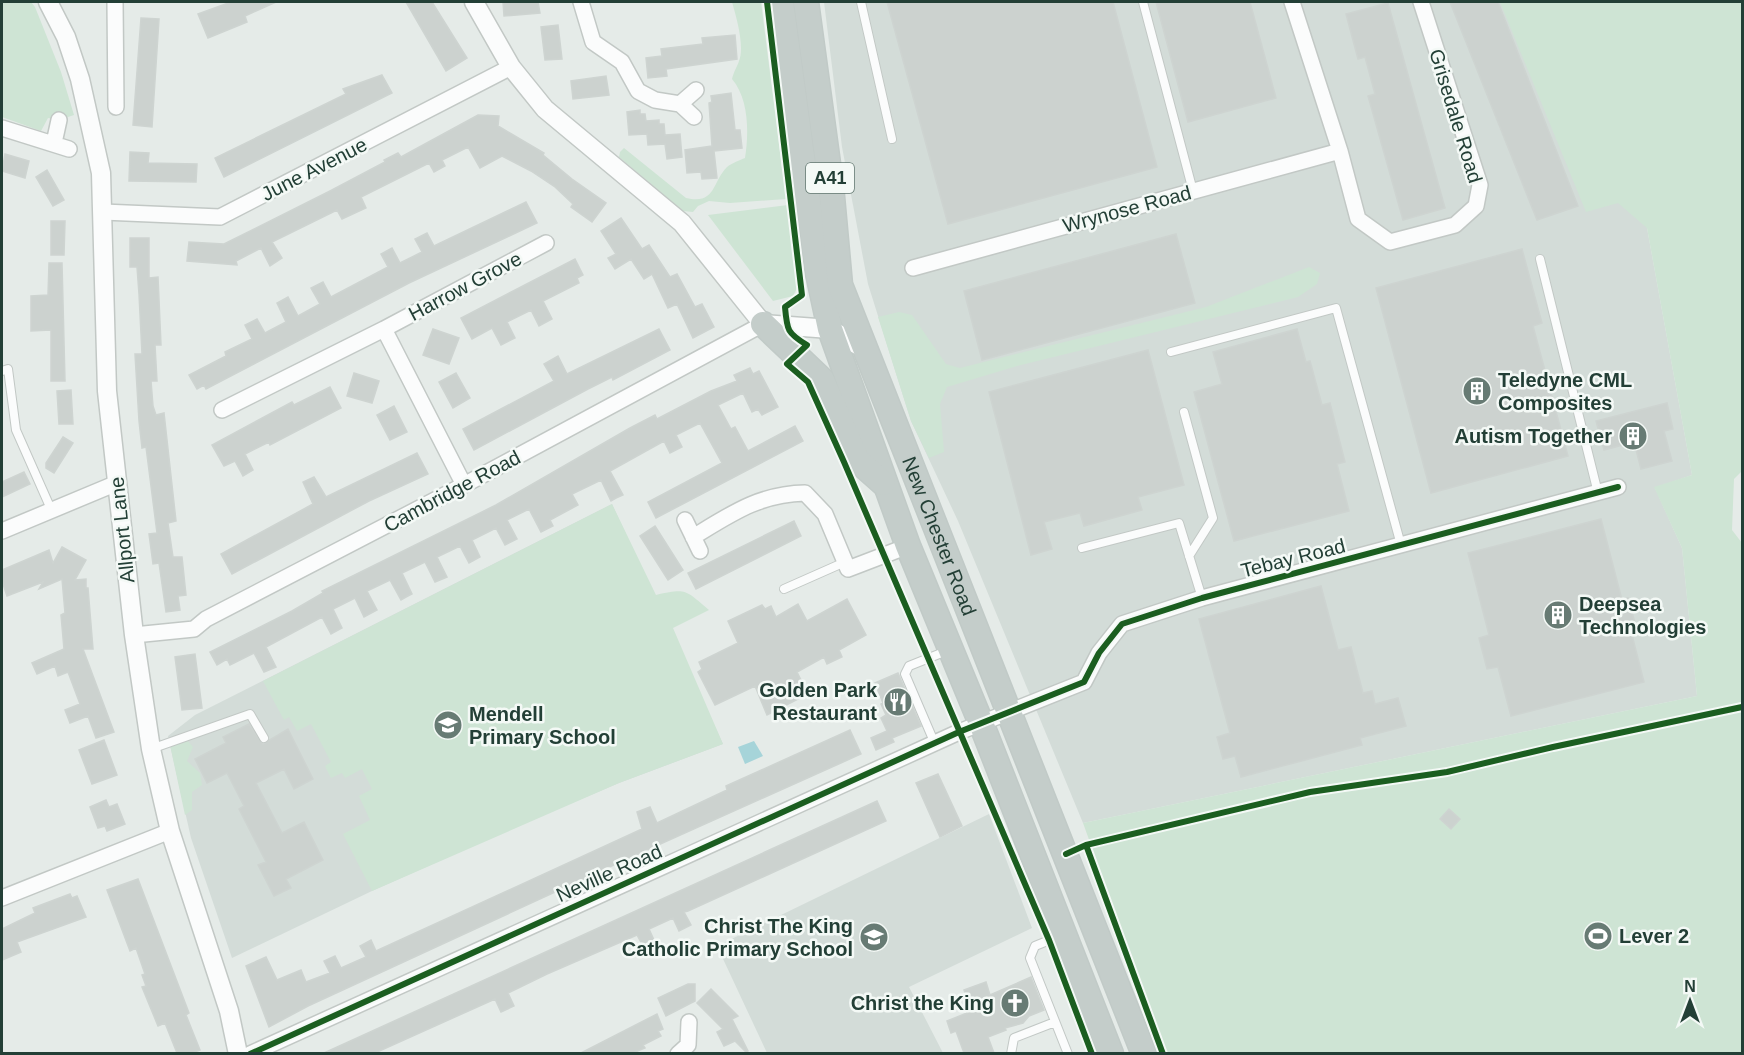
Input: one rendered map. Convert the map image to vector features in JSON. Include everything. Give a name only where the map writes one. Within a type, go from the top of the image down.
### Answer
[{"type":"highway","name":"New Chester Road","points":[[783,2],[790,73],[818,273],[830,330],[908,546],[981,723],[1108,1053]]},
{"type":"highway","name":"New Chester Road","points":[[806,2],[831,186],[840,285],[1144,1053]]},
{"type":"highway","points":[[806,365],[830,330],[840,285]]},
{"type":"highway","points":[[763,324],[822,380],[858,460],[886,487]]},
{"type":"highway","points":[[1009,711],[1002,733],[1027,794],[1023,831]]},
{"type":"street","name":"Allport Lane","points":[[52,2],[66,37],[89,111],[101,173],[104,212],[107,391],[134,635],[151,749],[170,831],[229,1011],[238,1053]]},
{"type":"street","points":[[115,2],[116,107]]},
{"type":"street","points":[[474,2],[511,67],[545,110],[682,223],[763,324],[830,330],[866,350]]},
{"type":"street","points":[[581,2],[593,42],[622,62],[638,91],[655,100],[680,104],[694,117]]},
{"type":"street","name":"Grisedale Road","points":[[1340,151],[1358,219],[1390,242],[1455,225],[1476,206],[1480,185],[1421,2]]},
{"type":"street","points":[[1297,3],[1340,151]]},
{"type":"street","name":"June Avenue","points":[[104,212],[220,217],[511,67]]},
{"type":"street","points":[[680,104],[696,90]]},
{"type":"street","points":[[54,143],[59,120]]},
{"type":"street","points":[[2,128],[69,149]]},
{"type":"street","name":"Wrynose Road","points":[[913,268],[1340,151]]},
{"type":"street","name":"Harrow Grove","points":[[222,410],[384,329],[546,243]]},
{"type":"street","name":"Cambridge Road","points":[[134,635],[194,629],[206,619],[465,485],[763,324]]},
{"type":"street","points":[[384,329],[465,485]]},
{"type":"street","points":[[2,531],[117,483]]},
{"type":"street","name":"Tebay Road","points":[[981,723],[1084,682],[1099,653],[1122,624],[1202,598],[1618,488]]},
{"type":"street","points":[[685,520],[696,544],[750,503],[784,494],[805,493],[825,514],[848,569],[908,546]]},
{"type":"street","name":"Neville Road","points":[[250,1053],[981,723]]},
{"type":"street","points":[[2,898],[170,831]]},
{"type":"street","points":[[688,1051],[689,1022]]},
{"type":"lane","points":[[861,2],[892,139]]},
{"type":"lane","points":[[1143,2],[1193,191]]},
{"type":"lane","points":[[1540,259],[1598,493]]},
{"type":"lane","points":[[1170,352],[1336,308],[1401,547]]},
{"type":"lane","points":[[2,371],[8,369],[16,430],[51,509]]},
{"type":"lane","points":[[1184,412],[1213,518],[1189,556]]},
{"type":"lane","points":[[1082,549],[1179,523],[1202,598]]},
{"type":"lane","points":[[784,589],[845,562]]},
{"type":"lane","points":[[935,744],[905,674],[909,666],[950,650]]},
{"type":"lane","points":[[151,749],[250,714],[264,738]]},
{"type":"lane","points":[[1064,934],[1035,946],[1030,958],[1068,1053]]},
{"type":"lane","points":[[1011,1053],[1014,1038],[1055,1022]]},
{"type":"shaded area","points":[[824,2],[1742,2],[1647,228],[1692,475],[1655,488],[1682,548],[1697,696],[1083,823],[958,521],[911,421],[868,284],[842,147]]},
{"type":"shaded area","name":"Mendell Primary School","points":[[612,504],[723,744],[619,783],[515,827],[372,891],[232,958],[191,838],[168,736],[195,715]]},
{"type":"shaded area","name":"Christ The King Catholic Primary School","points":[[989,814],[1032,928],[909,987],[943,1053],[767,1053],[717,946]]},
{"type":"green space","points":[[2,2],[31,2],[35,7],[61,72],[74,115],[59,120],[48,118],[41,131],[2,117]]},
{"type":"green space","points":[[732,2],[761,2],[786,199],[730,203],[709,201],[698,206],[693,212],[683,211],[619,157],[620,152],[624,148],[686,198],[696,199],[703,198],[712,191],[727,167],[745,158],[747,138],[745,106],[738,87],[732,79],[741,55],[741,47]]},
{"type":"green space","points":[[1500,2],[1742,2],[1742,471],[1734,479],[1732,530],[1742,543],[1742,1053],[1166,1053],[1083,823],[1697,696],[1682,548],[1654,487],[1692,475],[1647,228],[1618,203],[1586,212]]},
{"type":"green space","points":[[788,205],[799,284],[793,296],[773,301],[708,215]]},
{"type":"green space","points":[[1309,267],[1320,273],[1317,284],[1298,297],[1017,366],[947,387],[940,404],[944,452],[929,458],[911,421],[878,317],[899,312],[912,315],[946,364],[960,368],[1206,307]]},
{"type":"green space","name":"Mendell Primary School","points":[[612,504],[656,595],[685,592],[709,610],[673,628],[723,744],[619,783],[372,891],[343,834],[370,820],[359,796],[372,789],[362,769],[345,778],[342,773],[331,778],[325,766],[331,762],[311,724],[297,731],[289,717],[284,720],[263,681]]},
{"type":"green space","points":[[187,740],[193,747],[187,761],[200,773],[202,785],[192,792],[192,810],[185,815],[170,745]]},
{"type":"water","points":[[754,741],[763,756],[745,764],[738,747]]},
{"type":"building","points":[[231,2],[276,2],[245,16],[247,22],[208,38],[198,14]]},
{"type":"building","points":[[406,2],[432,2],[467,58],[446,71]]},
{"type":"building","points":[[503,2],[538,2],[540,13],[504,16]]},
{"type":"building","points":[[887,2],[1113,2],[1157,167],[948,224]]},
{"type":"building","points":[[1156,2],[1250,2],[1276,98],[1188,122]]},
{"type":"building","points":[[1450,2],[1498,2],[1578,206],[1537,220]]},
{"type":"building","points":[[1388,3],[1445,208],[1403,220],[1368,96],[1375,94],[1365,57],[1358,59],[1346,14]]},
{"type":"building","points":[[141,18],[159,19],[152,127],[133,125]]},
{"type":"building","points":[[558,25],[562,59],[545,60],[541,27]]},
{"type":"building","points":[[735,35],[737,59],[666,69],[667,76],[648,78],[646,58],[662,56],[661,49],[703,44],[702,38]]},
{"type":"building","points":[[382,75],[392,93],[224,177],[215,158],[346,94],[343,89]]},
{"type":"building","points":[[606,76],[609,95],[573,99],[571,81]]},
{"type":"building","points":[[731,93],[735,130],[740,130],[742,148],[714,151],[717,178],[702,179],[701,172],[687,173],[685,150],[712,146],[709,103],[712,102],[711,96]]},
{"type":"building","points":[[640,110],[640,114],[645,114],[646,121],[659,120],[659,124],[664,124],[665,135],[680,134],[682,157],[667,159],[665,144],[648,145],[647,134],[629,135],[627,112]]},
{"type":"building","points":[[478,115],[499,116],[498,126],[544,153],[543,155],[572,179],[606,203],[592,222],[571,207],[573,204],[555,187],[531,171],[502,156],[480,168],[468,147],[442,160],[445,166],[434,172],[429,163],[361,197],[366,208],[342,219],[337,210],[272,242],[282,258],[270,266],[261,248],[236,261],[237,265],[187,261],[189,242],[224,244],[330,191],[398,153],[401,157]]},
{"type":"building","points":[[130,152],[149,153],[148,163],[197,164],[196,182],[129,181]]},
{"type":"building","points":[[5,154],[29,161],[25,178],[2,171]]},
{"type":"building","points":[[47,170],[64,200],[53,206],[36,177]]},
{"type":"building","points":[[526,202],[537,223],[409,283],[206,389],[204,385],[197,389],[189,375],[226,356],[225,352],[252,339],[245,325],[257,319],[265,333],[286,322],[277,303],[288,297],[298,316],[320,304],[311,288],[323,282],[331,297],[388,267],[381,254],[392,248],[400,263],[422,252],[415,239],[427,233],[434,246]]},
{"type":"building","points":[[621,218],[642,249],[649,245],[670,277],[677,274],[695,307],[702,304],[714,327],[693,338],[677,304],[668,308],[652,274],[644,279],[631,259],[615,269],[608,258],[616,254],[601,231]]},
{"type":"building","points":[[51,221],[65,221],[64,255],[51,255]]},
{"type":"building","points":[[1176,234],[1195,303],[982,360],[964,291]]},
{"type":"building","points":[[130,238],[149,238],[149,278],[158,277],[161,345],[155,345],[157,381],[151,381],[153,406],[156,415],[164,413],[176,521],[168,523],[173,557],[182,557],[186,595],[178,596],[180,610],[166,612],[159,563],[153,564],[149,534],[157,533],[146,447],[142,448],[139,421],[135,354],[142,354],[137,267],[130,267]]},
{"type":"building","name":"Teledyne CML Composites","points":[[1522,249],[1542,323],[1533,326],[1568,456],[1431,493],[1376,288]]},
{"type":"building","points":[[575,259],[583,275],[577,278],[579,283],[543,301],[552,319],[539,326],[531,310],[507,322],[515,338],[501,345],[492,328],[472,339],[461,318]]},
{"type":"building","points":[[49,263],[62,263],[65,381],[51,381],[51,330],[31,331],[31,296],[48,295]]},
{"type":"building","points":[[433,329],[459,338],[449,364],[423,355]]},
{"type":"building","points":[[659,329],[670,350],[613,380],[612,377],[588,389],[474,450],[463,429],[554,381],[544,364],[558,356],[567,374]]},
{"type":"building","points":[[1297,329],[1306,362],[1310,361],[1322,405],[1330,403],[1345,462],[1337,464],[1349,511],[1234,541],[1194,392],[1222,384],[1213,352]]},
{"type":"building","points":[[1148,350],[1184,485],[1138,497],[1142,510],[1084,526],[1080,513],[1044,522],[1052,549],[1031,555],[989,392]]},
{"type":"building","points":[[750,368],[753,374],[759,371],[778,407],[762,415],[758,409],[752,412],[743,393],[718,405],[731,429],[735,427],[748,451],[795,426],[803,441],[656,518],[648,502],[722,463],[700,423],[676,435],[682,447],[670,453],[664,441],[610,471],[623,495],[611,501],[601,480],[572,494],[578,505],[550,520],[553,526],[541,532],[529,509],[507,520],[517,539],[505,545],[496,528],[472,540],[480,557],[469,563],[460,546],[437,557],[447,577],[435,582],[425,562],[402,573],[412,594],[401,600],[390,580],[367,591],[377,610],[364,617],[355,598],[333,609],[342,628],[331,634],[322,617],[266,647],[276,667],[264,672],[254,653],[230,665],[227,659],[217,665],[210,652],[292,611],[323,593],[322,591],[496,505],[655,415],[657,419],[711,391],[737,381],[734,375]]},
{"type":"building","points":[[354,373],[379,381],[372,403],[347,396]]},
{"type":"building","points":[[456,373],[470,398],[453,408],[439,382]]},
{"type":"building","points":[[330,387],[341,408],[270,445],[269,442],[245,454],[253,470],[243,476],[235,461],[224,466],[212,445],[292,402],[294,405]]},
{"type":"building","points":[[71,390],[73,424],[59,424],[57,391]]},
{"type":"building","name":"Autism Together","points":[[1667,403],[1673,429],[1664,431],[1672,461],[1641,469],[1634,442],[1604,450],[1596,421]]},
{"type":"building","points":[[394,406],[407,432],[390,440],[377,415]]},
{"type":"building","points":[[63,437],[73,443],[54,473],[46,468],[46,463]]},
{"type":"building","points":[[417,453],[428,474],[369,501],[232,574],[221,554],[313,504],[303,482],[314,477],[326,497]]},
{"type":"building","points":[[24,472],[30,484],[2,497],[2,482]]},
{"type":"building","name":"Deepsea Technologies","points":[[1601,519],[1622,600],[1628,598],[1637,630],[1631,631],[1644,682],[1511,716],[1498,667],[1487,669],[1479,638],[1489,635],[1468,553]]},
{"type":"building","points":[[794,521],[801,536],[696,589],[688,573]]},
{"type":"building","points":[[655,526],[683,570],[668,580],[640,536]]},
{"type":"building","points":[[62,547],[86,560],[75,580],[86,579],[86,588],[88,588],[93,649],[83,649],[114,732],[96,738],[88,716],[70,723],[65,710],[80,704],[68,672],[58,676],[55,666],[37,674],[32,663],[64,649],[61,615],[65,613],[62,579],[39,589],[43,582],[7,596],[2,581],[2,570],[49,550],[53,563]]},
{"type":"building","points":[[1321,586],[1338,650],[1351,647],[1363,693],[1372,691],[1375,704],[1398,698],[1406,726],[1360,738],[1362,745],[1241,777],[1235,756],[1223,759],[1217,737],[1230,733],[1199,619]]},
{"type":"building","points":[[847,599],[866,635],[839,650],[842,657],[827,664],[824,657],[797,672],[808,694],[767,715],[755,686],[715,705],[698,672],[702,669],[699,662],[738,643],[728,621],[762,605],[765,609],[771,606],[776,617],[798,604],[807,621]]},
{"type":"building","points":[[195,654],[202,708],[182,710],[175,657]]},
{"type":"building","points":[[898,673],[921,726],[892,738],[894,742],[876,750],[871,738],[887,731],[881,718],[886,715],[881,704],[883,703],[875,683]]},
{"type":"building","points":[[249,724],[263,744],[288,729],[313,779],[294,789],[284,769],[256,783],[282,833],[304,822],[323,860],[286,879],[291,888],[274,896],[258,865],[266,862],[239,809],[244,806],[227,773],[207,783],[195,759],[226,743],[223,737]]},
{"type":"building","points":[[850,730],[861,754],[618,863],[308,1006],[269,1027],[246,966],[266,957],[277,980],[301,970],[306,982],[330,973],[324,961],[335,956],[341,968],[366,957],[360,946],[371,940],[376,951],[642,829],[637,812],[650,807],[657,823],[727,790],[726,786]]},
{"type":"building","points":[[104,740],[117,775],[92,784],[79,750]]},
{"type":"building","points":[[938,774],[962,826],[940,837],[916,783]]},
{"type":"building","points":[[106,800],[109,807],[117,804],[125,824],[107,831],[105,826],[98,828],[90,807]]},
{"type":"building","points":[[877,801],[886,821],[684,912],[691,925],[679,931],[673,918],[649,929],[654,940],[648,944],[643,946],[637,935],[547,974],[508,993],[514,1006],[501,1012],[495,999],[375,1053],[324,1053]]},
{"type":"building","points":[[1449,809],[1460,819],[1451,829],[1440,819]]},
{"type":"building","points":[[138,879],[189,1013],[186,1015],[200,1050],[192,1053],[177,1053],[165,1023],[158,1026],[142,987],[146,986],[142,975],[145,974],[136,948],[130,951],[107,890]]},
{"type":"building","points":[[70,894],[72,898],[77,896],[86,917],[17,942],[21,952],[2,960],[2,929],[35,913],[33,908]]},
{"type":"building","points":[[1031,977],[1044,1010],[1029,1016],[1023,1023],[1005,1028],[1006,1030],[988,1037],[994,1053],[964,1053],[956,1031],[951,1033],[947,1021],[967,1013],[964,1006],[969,1004],[964,990],[986,982],[990,995]]},
{"type":"building","points":[[688,984],[695,984],[695,1001],[666,1016],[658,998]]},
{"type":"building","points":[[711,989],[738,1016],[732,1019],[748,1051],[746,1052],[735,1041],[724,1046],[717,1032],[723,1029],[697,1003]]},
{"type":"building","points":[[657,1014],[663,1029],[658,1031],[661,1036],[643,1045],[645,1048],[633,1053],[581,1053]]},
{"type":"cycle path","points":[[767,2],[802,295],[785,307],[789,330],[807,345],[787,364],[808,382],[844,462],[1049,940],[1092,1054]]},
{"type":"cycle path","points":[[250,1054],[959,732],[1084,682],[1099,653],[1122,624],[1202,598],[1618,487]]},
{"type":"cycle path","points":[[1066,854],[1086,845],[1310,792],[1447,772],[1742,707]]},
{"type":"cycle path","points":[[1086,845],[1163,1054]]},
{"type":"place","name":"Teledyne CML Composites","points":[[1477,391]]},
{"type":"place","name":"Autism Together","points":[[1633,436]]},
{"type":"place","name":"Deepsea Technologies","points":[[1558,615]]},
{"type":"place","name":"Golden Park Restaurant","points":[[898,702]]},
{"type":"place","name":"Mendell Primary School","points":[[448,725]]},
{"type":"place","name":"Lever 2","points":[[1598,936]]},
{"type":"place","name":"Christ The King Catholic Primary School","points":[[874,937]]},
{"type":"place","name":"Christ the King","points":[[1015,1003]]}]
